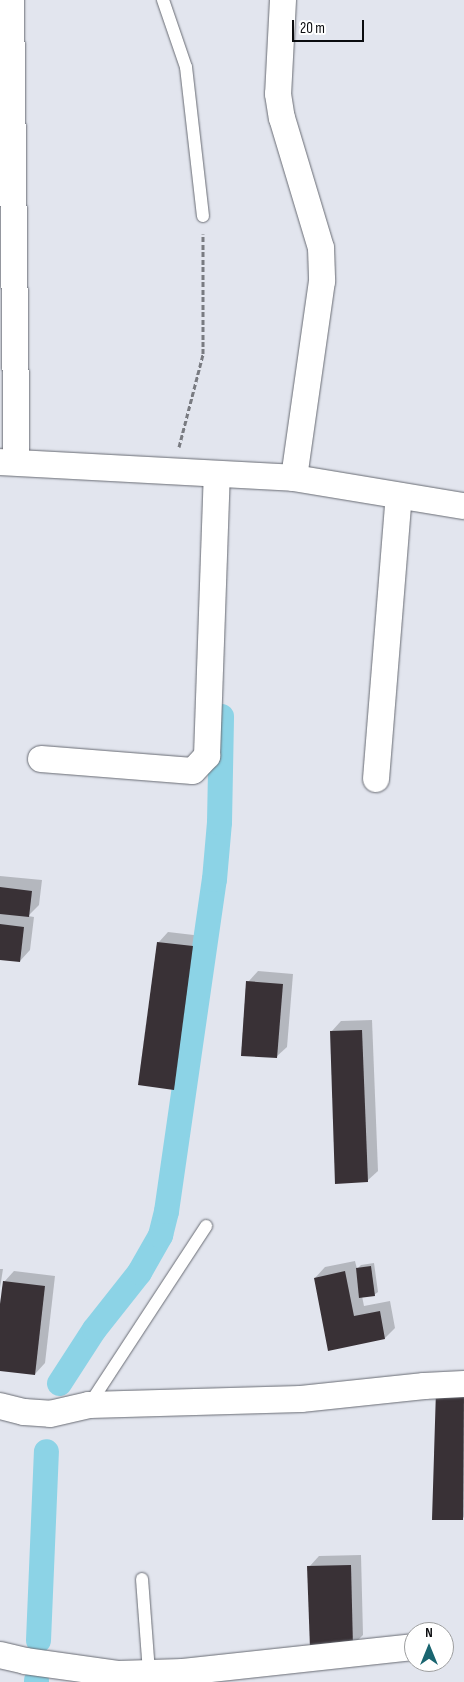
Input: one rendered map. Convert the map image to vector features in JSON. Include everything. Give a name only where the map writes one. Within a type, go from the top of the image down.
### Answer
[{"type":"street","points":[[11,0],[9,462],[294,478],[464,506]]},
{"type":"street","points":[[283,0],[278,94],[282,118],[321,248],[322,281],[294,478]]},
{"type":"street","points":[[41,759],[193,770],[207,756],[218,475]]},
{"type":"street","points":[[376,779],[399,496]]},
{"type":"street","points":[[0,1406],[24,1412],[50,1414],[89,1405],[301,1399],[424,1386],[464,1384]]},
{"type":"street","points":[[0,1655],[25,1671],[119,1674],[183,1672],[404,1648]]},
{"type":"lane","points":[[163,0],[186,67],[203,216]]},
{"type":"lane","points":[[89,1405],[206,1226]]},
{"type":"lane","points":[[142,1578],[149,1673]]},
{"type":"path","points":[[172,471],[203,354],[203,216]]},
{"type":"building","points":[[0,887],[32,891],[29,917],[0,914]]},
{"type":"building","points":[[0,924],[24,927],[20,962],[0,960]]},
{"type":"building","points":[[157,942],[193,946],[174,1090],[138,1085]]},
{"type":"building","points":[[246,981],[283,984],[277,1058],[241,1056]]},
{"type":"building","points":[[362,1030],[368,1182],[335,1184],[330,1031]]},
{"type":"building","points":[[371,1266],[375,1296],[359,1298],[356,1268]]},
{"type":"building","points":[[345,1271],[354,1316],[380,1311],[385,1339],[328,1351],[314,1278]]},
{"type":"building","points":[[3,1281],[45,1286],[35,1375],[0,1371],[0,1304]]},
{"type":"building","points":[[436,1390],[464,1391],[463,1520],[432,1520]]},
{"type":"building","points":[[351,1565],[353,1647],[310,1648],[307,1566]]},
{"type":"waterway","points":[[59,1383],[94,1329],[139,1272],[160,1235],[166,1211],[214,879],[219,822],[221,716]]},
{"type":"waterway","points":[[38,1640],[46,1451]]}]
